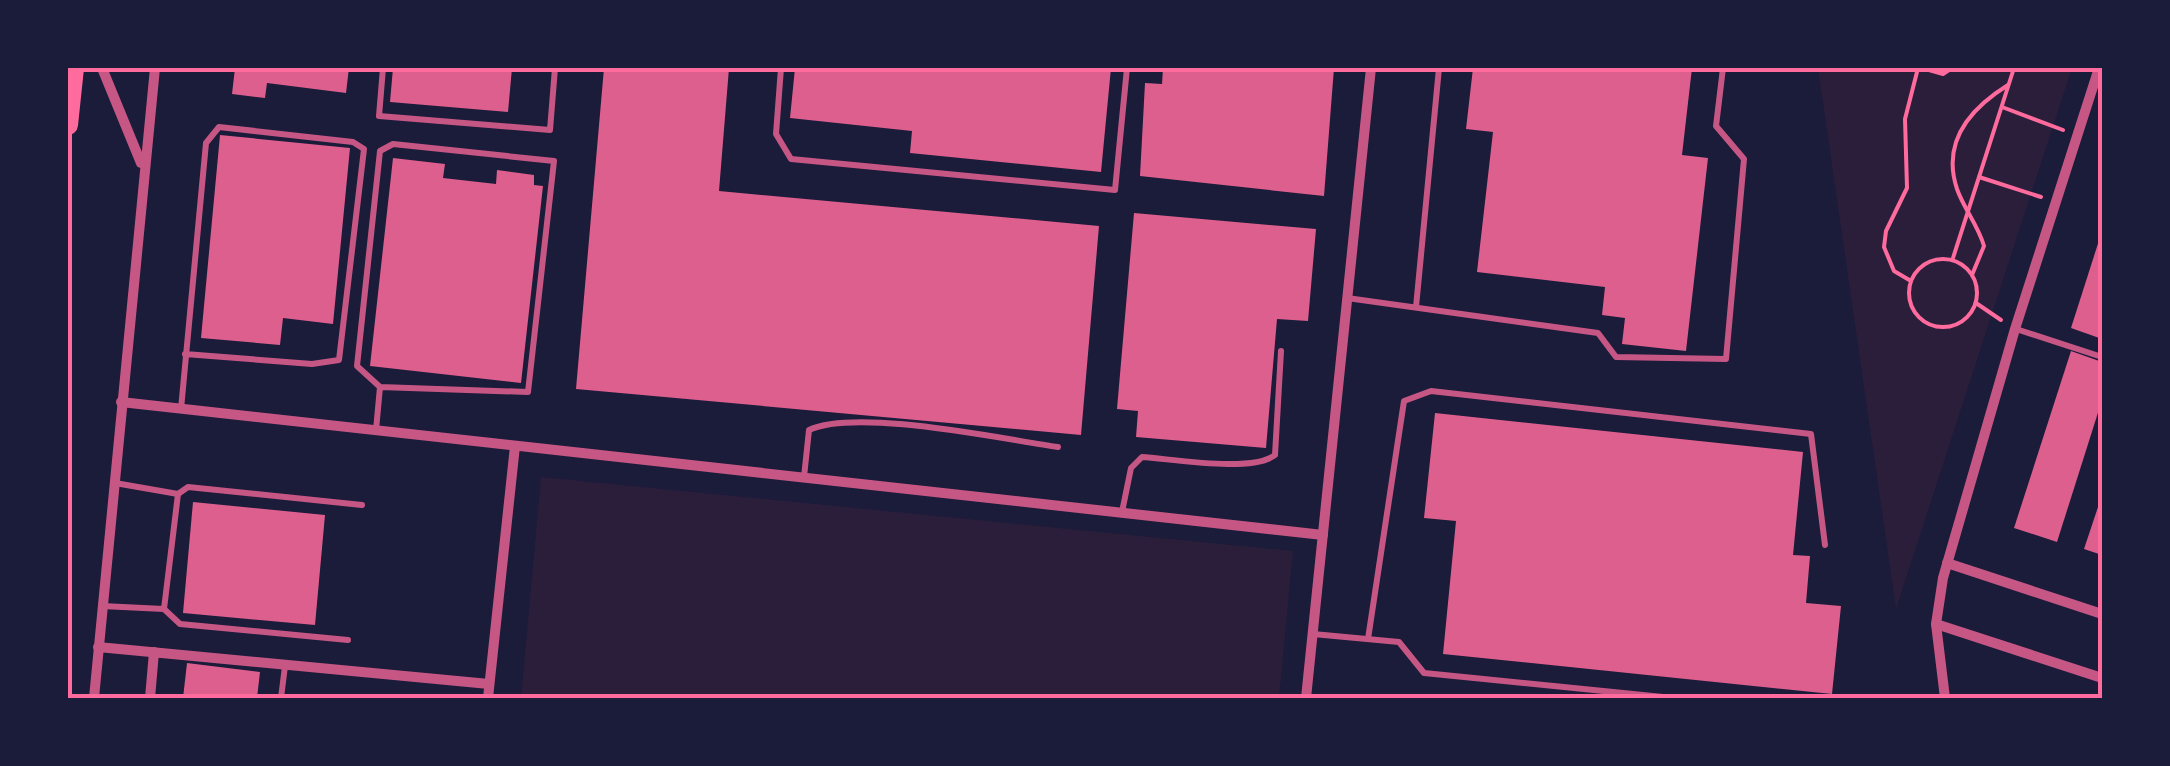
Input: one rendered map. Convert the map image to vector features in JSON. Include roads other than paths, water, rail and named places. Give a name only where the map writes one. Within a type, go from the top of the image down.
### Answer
[{"type":"main road","points":[[68,125],[74,68]]},
{"type":"street","points":[[102,68],[143,168]]},
{"type":"street","points":[[94,698],[155,68]]},
{"type":"street","points":[[1306,698],[1371,68]]},
{"type":"street","points":[[1945,698],[1936,624],[1948,563],[2015,329],[2098,68]]},
{"type":"street","points":[[121,402],[1323,535]]},
{"type":"street","points":[[488,698],[515,446]]},
{"type":"street","points":[[1948,563],[2102,614]]},
{"type":"street","points":[[1936,624],[2102,678]]},
{"type":"street","points":[[98,647],[490,684]]},
{"type":"street","points":[[150,698],[154,652]]},
{"type":"lane","points":[[383,68],[379,116],[550,130],[554,68]]},
{"type":"lane","points":[[781,68],[776,134],[791,159],[1114,190],[1127,68]]},
{"type":"lane","points":[[1416,306],[1440,68]]},
{"type":"lane","points":[[1347,298],[1598,333],[1616,357],[1726,359],[1744,159],[1716,126],[1723,68]]},
{"type":"lane","points":[[180,409],[206,144],[219,127],[353,142],[364,149],[339,360],[312,364],[186,354]]},
{"type":"lane","points":[[393,144],[554,161],[528,392],[380,387],[357,366],[380,151],[393,144]]},
{"type":"lane","points":[[2015,329],[2102,358]]},
{"type":"lane","points":[[1122,512],[1130,468],[1142,457],[1242,464],[1261,463],[1275,455],[1281,351]]},
{"type":"lane","points":[[376,430],[380,387]]},
{"type":"lane","points":[[1368,639],[1404,401],[1431,391],[1811,434],[1826,545]]},
{"type":"lane","points":[[804,478],[810,430],[822,424],[870,422],[1058,447]]},
{"type":"lane","points":[[113,483],[178,494],[188,487],[362,505]]},
{"type":"lane","points":[[164,609],[178,494]]},
{"type":"lane","points":[[102,606],[164,609],[180,624],[348,640]]},
{"type":"lane","points":[[1313,634],[1399,642],[1424,672],[1674,698]]},
{"type":"lane","points":[[281,698],[285,664]]}]
